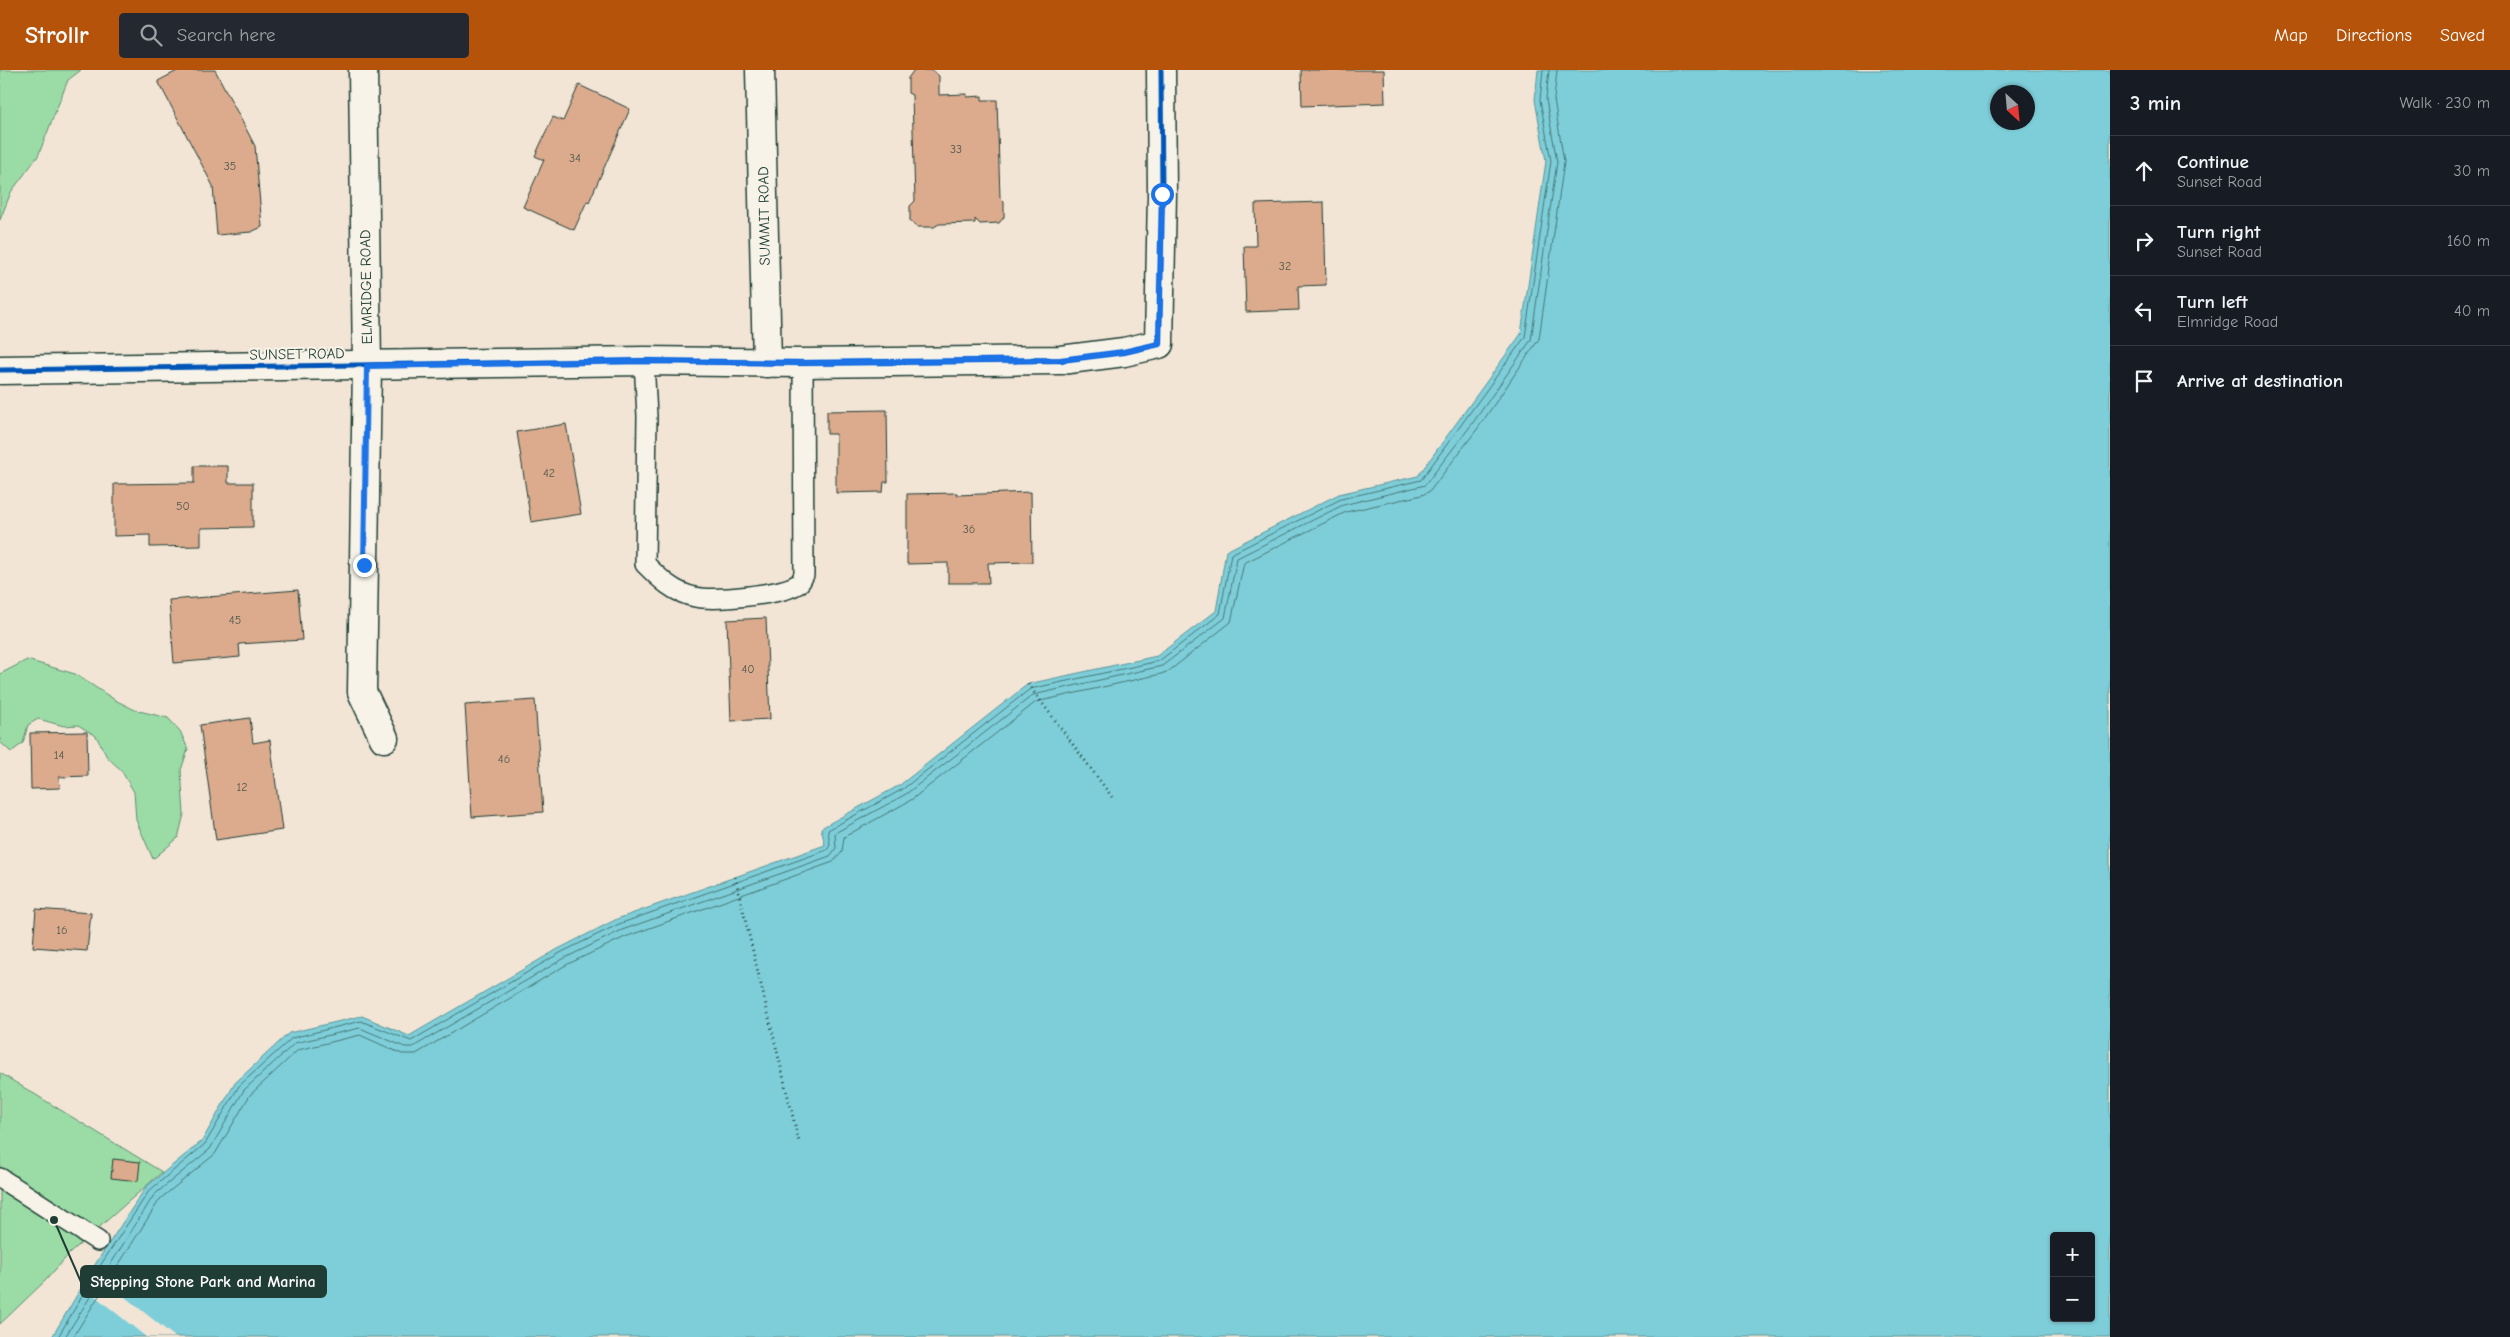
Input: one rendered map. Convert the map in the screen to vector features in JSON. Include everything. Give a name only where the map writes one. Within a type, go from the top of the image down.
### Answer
[{"type":"street","name":"ELMRIDGE ROAD","points":[[363,70],[367,366],[362,692],[384,738]]},
{"type":"street","name":"SUMMIT ROAD","points":[[760,70],[767,363]]},
{"type":"street","name":"SUNSET ROAD","points":[[0,370],[644,361],[803,363],[1061,360],[1124,352],[1159,344],[1162,194],[1161,70]]},
{"type":"lane","points":[[644,361],[647,416],[645,564],[666,586],[695,597],[747,597],[792,588],[800,583],[804,575],[803,363]]},
{"type":"lane","points":[[0,1178],[98,1241]]},
{"type":"path","points":[[1028,684],[1112,797]]},
{"type":"path","points":[[735,877],[799,1142]]},
{"type":"green space","points":[[0,70],[81,70],[68,80],[38,156],[11,192],[0,220]]},
{"type":"green space","points":[[27,660],[75,674],[115,700],[135,710],[168,718],[180,731],[188,749],[181,770],[184,814],[178,838],[153,859],[136,820],[134,792],[121,770],[107,757],[96,736],[78,725],[64,726],[38,719],[28,725],[23,743],[11,752],[0,742],[0,674]]},
{"type":"green space","points":[[0,1073],[162,1172],[70,1253],[45,1281],[0,1324]]},
{"type":"water","points":[[1538,70],[2110,70],[2110,1337],[52,1337],[96,1263],[146,1187],[202,1141],[235,1083],[289,1033],[362,1016],[409,1036],[558,949],[617,919],[825,845],[821,828],[900,785],[1028,684],[1157,656],[1216,611],[1226,551],[1339,494],[1418,476],[1521,334],[1546,161],[1535,100]]},
{"type":"pier","points":[[90,1269],[175,1337],[146,1337],[80,1284]]},
{"type":"building","points":[[179,70],[215,70],[255,146],[262,227],[251,232],[217,235],[213,186],[158,81]]},
{"type":"building","points":[[914,70],[932,70],[939,76],[939,95],[967,94],[967,97],[982,96],[982,100],[997,100],[1000,198],[1004,202],[1004,217],[999,223],[980,224],[975,219],[975,223],[939,224],[934,227],[918,227],[910,221],[910,206],[915,201],[912,95],[908,93],[908,78]]},
{"type":"building","points":[[1301,70],[1384,70],[1385,103],[1302,106]]},
{"type":"building","points":[[579,85],[630,109],[589,202],[587,201],[574,230],[523,207],[544,160],[535,156],[553,117],[563,121]]},
{"type":"building","points":[[1324,202],[1326,285],[1298,286],[1299,310],[1246,312],[1244,246],[1256,246],[1255,204]]},
{"type":"building","points":[[887,410],[888,482],[884,482],[883,492],[836,493],[836,434],[827,434],[827,411]]},
{"type":"building","points":[[566,424],[581,514],[531,522],[517,432]]},
{"type":"building","points":[[194,466],[228,466],[228,483],[253,483],[253,527],[201,528],[201,546],[150,547],[150,535],[114,536],[114,484],[194,483]]},
{"type":"building","points":[[1031,492],[1032,562],[988,563],[989,583],[948,583],[948,563],[907,564],[907,494],[957,493],[957,495]]},
{"type":"building","points":[[298,590],[302,640],[239,644],[240,657],[174,663],[169,600]]},
{"type":"building","points":[[766,618],[770,719],[731,721],[727,620]]},
{"type":"building","points":[[535,700],[543,812],[472,817],[465,705]]},
{"type":"building","points":[[250,718],[253,743],[270,740],[282,830],[216,840],[200,725]]},
{"type":"building","points":[[87,732],[88,776],[59,777],[60,788],[31,789],[30,733]]},
{"type":"building","points":[[36,909],[91,913],[87,951],[33,947]]},
{"type":"building","points":[[113,1159],[140,1162],[138,1181],[111,1178]]},
{"type":"cycle path","points":[[0,370],[644,361],[803,363],[1061,360],[1124,352],[1159,344],[1162,194],[1161,70]]},
{"type":"place","name":"Stepping Stone Park and Marina","points":[[54,1220]]},
{"type":"route","points":[[364,565],[367,366],[644,361],[803,363],[1061,360],[1124,352],[1159,344],[1162,194]]}]
